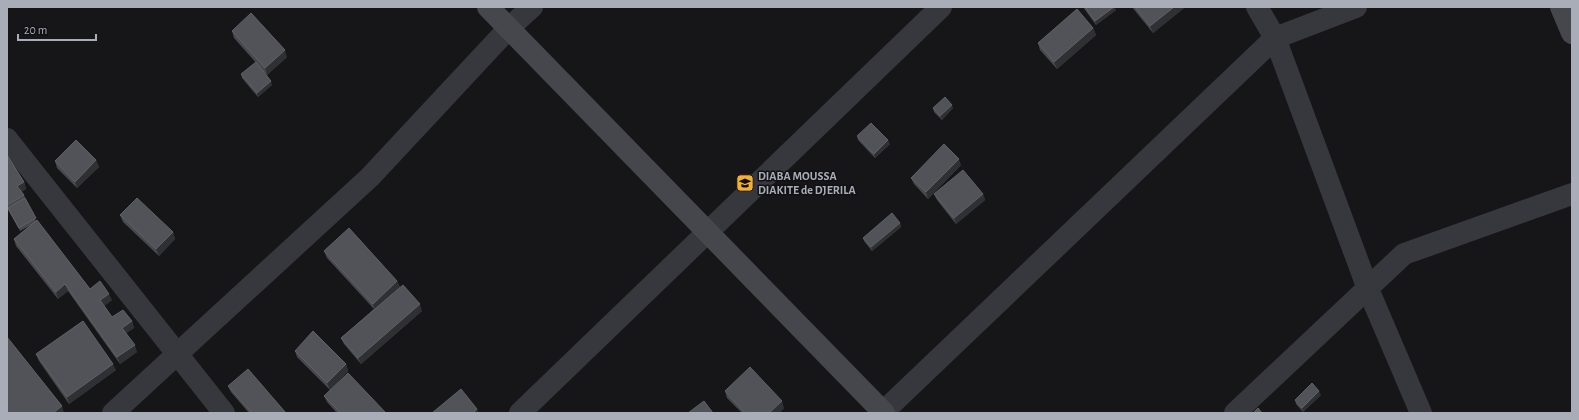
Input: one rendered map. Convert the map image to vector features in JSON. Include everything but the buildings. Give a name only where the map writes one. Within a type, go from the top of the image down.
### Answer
[{"type":"street","points":[[488,7],[708,231],[883,413],[1275,38],[1356,7]]},
{"type":"street","points":[[113,413],[178,355],[370,177],[509,28],[532,7]]},
{"type":"street","points":[[520,413],[941,7]]},
{"type":"street","points":[[1257,7],[1275,38],[1368,289],[1421,413]]},
{"type":"street","points":[[1561,7],[1572,33]]},
{"type":"street","points":[[7,139],[224,413]]},
{"type":"street","points":[[1235,413],[1404,254],[1572,194]]},
{"type":"place","name":"DIABA MOUSSA DIAKITE de DJERILA","points":[[745,183]]}]
